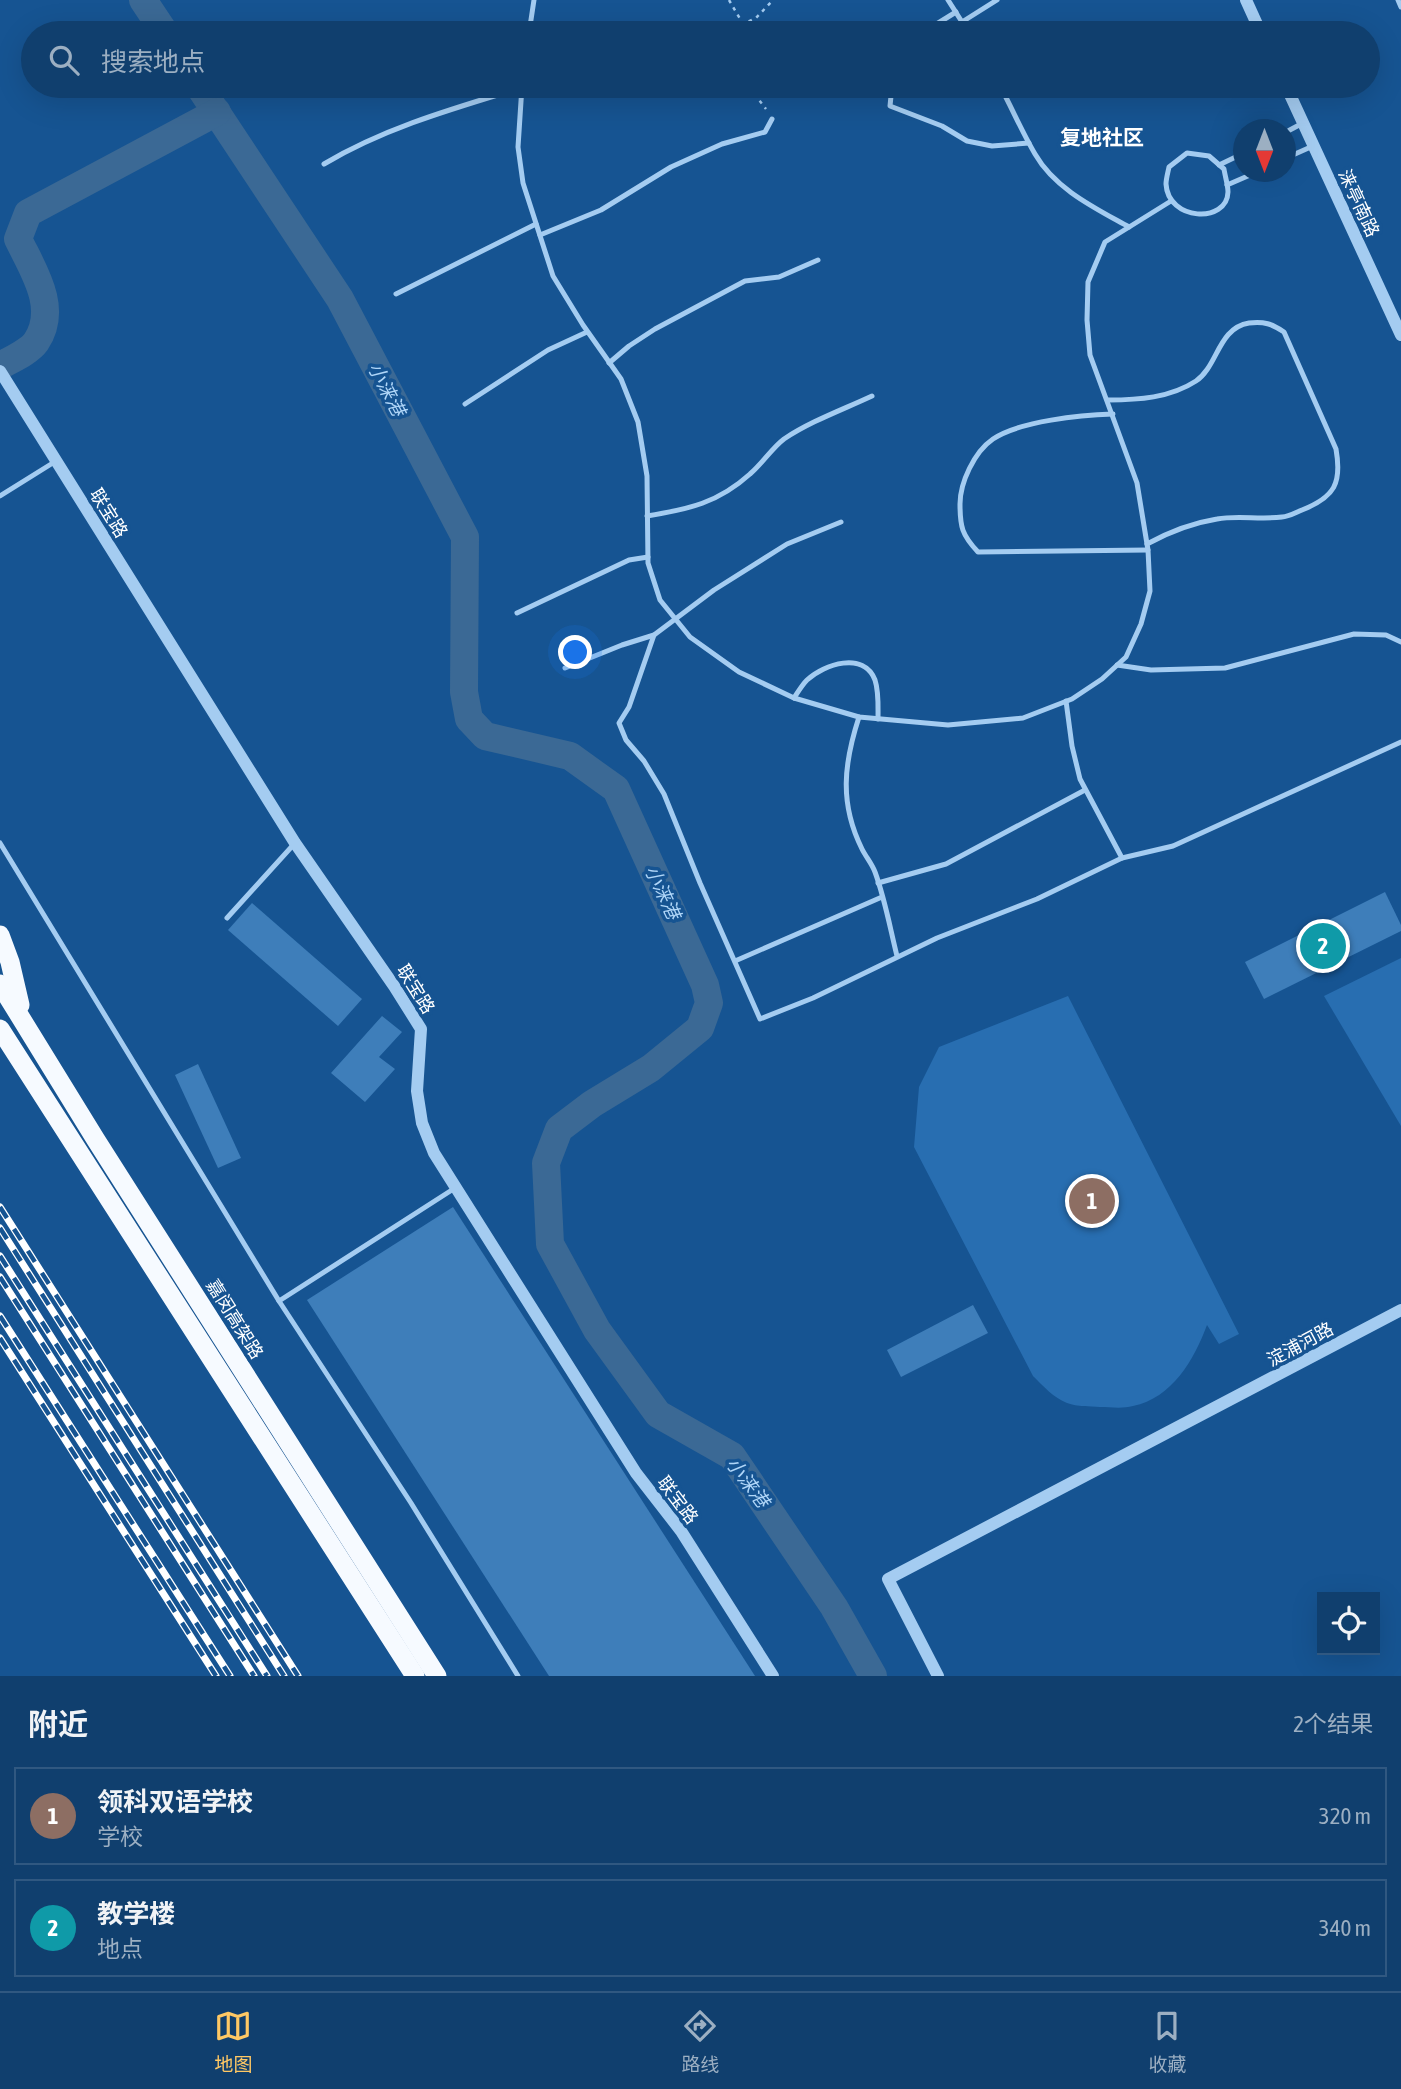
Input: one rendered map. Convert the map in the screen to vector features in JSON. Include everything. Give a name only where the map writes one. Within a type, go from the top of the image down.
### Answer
[{"type":"highway","points":[[0,935],[10,962],[24,1024]]},
{"type":"highway","name":"嘉闵高架路","points":[[0,984],[437,1676]]},
{"type":"highway","points":[[3,1035],[415,1676]]},
{"type":"street","points":[[1246,0],[1256,21]]},
{"type":"street","name":"涞亭南路","points":[[1292,98],[1401,335]]},
{"type":"street","name":"联宝路","points":[[0,371],[295,843],[421,1029],[417,1091],[422,1124],[434,1153],[636,1473],[681,1531],[774,1676]]},
{"type":"street","name":"淀浦河路","points":[[938,1676],[888,1578],[1401,1310]]},
{"type":"lane","points":[[531,21],[534,0]]},
{"type":"lane","points":[[948,0],[961,21]]},
{"type":"lane","points":[[964,21],[997,0]]},
{"type":"lane","points":[[1398,0],[1401,7]]},
{"type":"lane","points":[[941,21],[956,12]]},
{"type":"lane","points":[[324,164],[356,145],[417,120],[488,98]]},
{"type":"lane","points":[[521,98],[518,147],[523,183],[553,276],[587,332],[621,379],[638,422],[647,476],[648,557],[660,600],[690,637],[740,672],[794,698],[859,717],[948,725],[1023,718],[1066,701],[1102,680],[1126,657],[1141,624],[1150,591],[1148,547],[1137,483],[1090,355],[1088,282],[1105,242],[1171,201]]},
{"type":"lane","points":[[890,98],[890,106],[943,126],[967,141],[992,146],[1029,143]]},
{"type":"lane","points":[[1006,98],[1035,156],[1060,184],[1088,204],[1129,227]]},
{"type":"lane","points":[[540,235],[601,210],[671,167],[722,144],[765,132],[772,119]]},
{"type":"lane","points":[[1296,127],[1303,123]]},
{"type":"lane","points":[[1296,154],[1313,146]]},
{"type":"lane","points":[[1187,153],[1209,156],[1224,169],[1227,185],[1228,194],[1222,206],[1205,215],[1184,212],[1171,201],[1166,185],[1169,167],[1187,153]]},
{"type":"lane","points":[[1219,165],[1233,158]]},
{"type":"lane","points":[[1227,185],[1234,182]]},
{"type":"lane","points":[[396,294],[536,223]]},
{"type":"lane","points":[[609,363],[655,329],[745,281],[779,277],[818,260]]},
{"type":"lane","points":[[1108,400],[1168,395],[1198,379],[1227,336],[1241,324],[1271,323],[1284,332],[1336,449],[1338,479],[1330,495],[1313,506],[1284,517],[1220,518],[1170,531],[1148,547],[978,552],[966,540],[960,524],[960,490],[970,469],[992,439],[1052,420],[1113,414]]},
{"type":"lane","points":[[465,404],[548,350],[587,332]]},
{"type":"lane","points":[[647,516],[694,507],[727,493],[758,467],[781,442],[800,429],[872,396]]},
{"type":"lane","points":[[0,496],[56,461]]},
{"type":"lane","points":[[565,668],[654,635],[714,590],[787,544],[841,522]]},
{"type":"lane","points":[[517,612],[629,560],[648,557]]},
{"type":"lane","points":[[1117,665],[1151,670],[1225,668],[1354,634],[1387,635],[1401,642]]},
{"type":"lane","points":[[654,635],[629,707],[620,723],[626,740],[644,761],[664,794],[760,1018],[813,998],[897,956],[1037,899],[1122,858],[1172,846],[1401,742]]},
{"type":"lane","points":[[794,698],[807,680],[825,668],[846,662],[864,666],[874,678],[878,697],[878,719]]},
{"type":"lane","points":[[1066,701],[1072,746],[1086,790],[1122,858]]},
{"type":"lane","points":[[859,717],[848,752],[845,786],[850,820],[862,849],[875,870],[897,956]]},
{"type":"lane","points":[[878,883],[946,864],[1086,790]]},
{"type":"lane","points":[[0,842],[279,1301],[411,1503],[519,1676]]},
{"type":"lane","points":[[227,918],[295,843]]},
{"type":"lane","points":[[735,961],[882,897]]},
{"type":"lane","points":[[279,1301],[455,1188]]},
{"type":"path","points":[[729,0],[741,21]]},
{"type":"path","points":[[750,21],[773,0]]},
{"type":"path","points":[[757,98],[772,119]]},
{"type":"shaded area","points":[[1401,958],[1401,1126],[1324,996]]},
{"type":"shaded area","points":[[1068,996],[1239,1334],[1219,1344],[1207,1325],[1180,1376],[1159,1395],[1129,1407],[1067,1403],[1053,1395],[1033,1376],[914,1147],[919,1087],[939,1047]]},
{"type":"building","points":[[1385,892],[1401,925],[1401,931],[1264,999],[1245,962]]},
{"type":"building","points":[[252,903],[362,999],[338,1026],[228,930]]},
{"type":"building","points":[[382,1016],[402,1032],[379,1057],[395,1069],[365,1102],[331,1073]]},
{"type":"building","points":[[198,1064],[241,1158],[218,1168],[175,1075]]},
{"type":"building","points":[[453,1207],[755,1676],[549,1676],[307,1300]]},
{"type":"building","points":[[973,1305],[988,1333],[901,1377],[887,1350]]},
{"type":"waterway","name":"小涞港","points":[[143,0],[157,21]]},
{"type":"waterway","name":"小涞港","points":[[207,98],[340,299],[465,537],[464,692],[469,719],[485,736],[570,756],[616,789],[705,985],[709,1003],[700,1028],[651,1068],[592,1104],[559,1129],[546,1163],[550,1244],[597,1330],[658,1414],[732,1456],[834,1607],[873,1676]]},
{"type":"waterway","points":[[0,366],[33,346],[45,316],[41,289],[18,239],[28,213],[217,112]]},
{"type":"railway","points":[[0,1207],[298,1676]]},
{"type":"railway","points":[[0,1228],[284,1676]]},
{"type":"railway","points":[[0,1256],[267,1676]]},
{"type":"railway","points":[[0,1277],[254,1676]]},
{"type":"railway","points":[[0,1316],[230,1676]]},
{"type":"railway","points":[[0,1338],[216,1676]]},
{"type":"place","name":"教学楼","points":[[1323,946]]},
{"type":"place","name":"领科双语学校","points":[[1092,1201]]},
{"type":"district","name":"复地社区","points":[[1102,137]]}]
